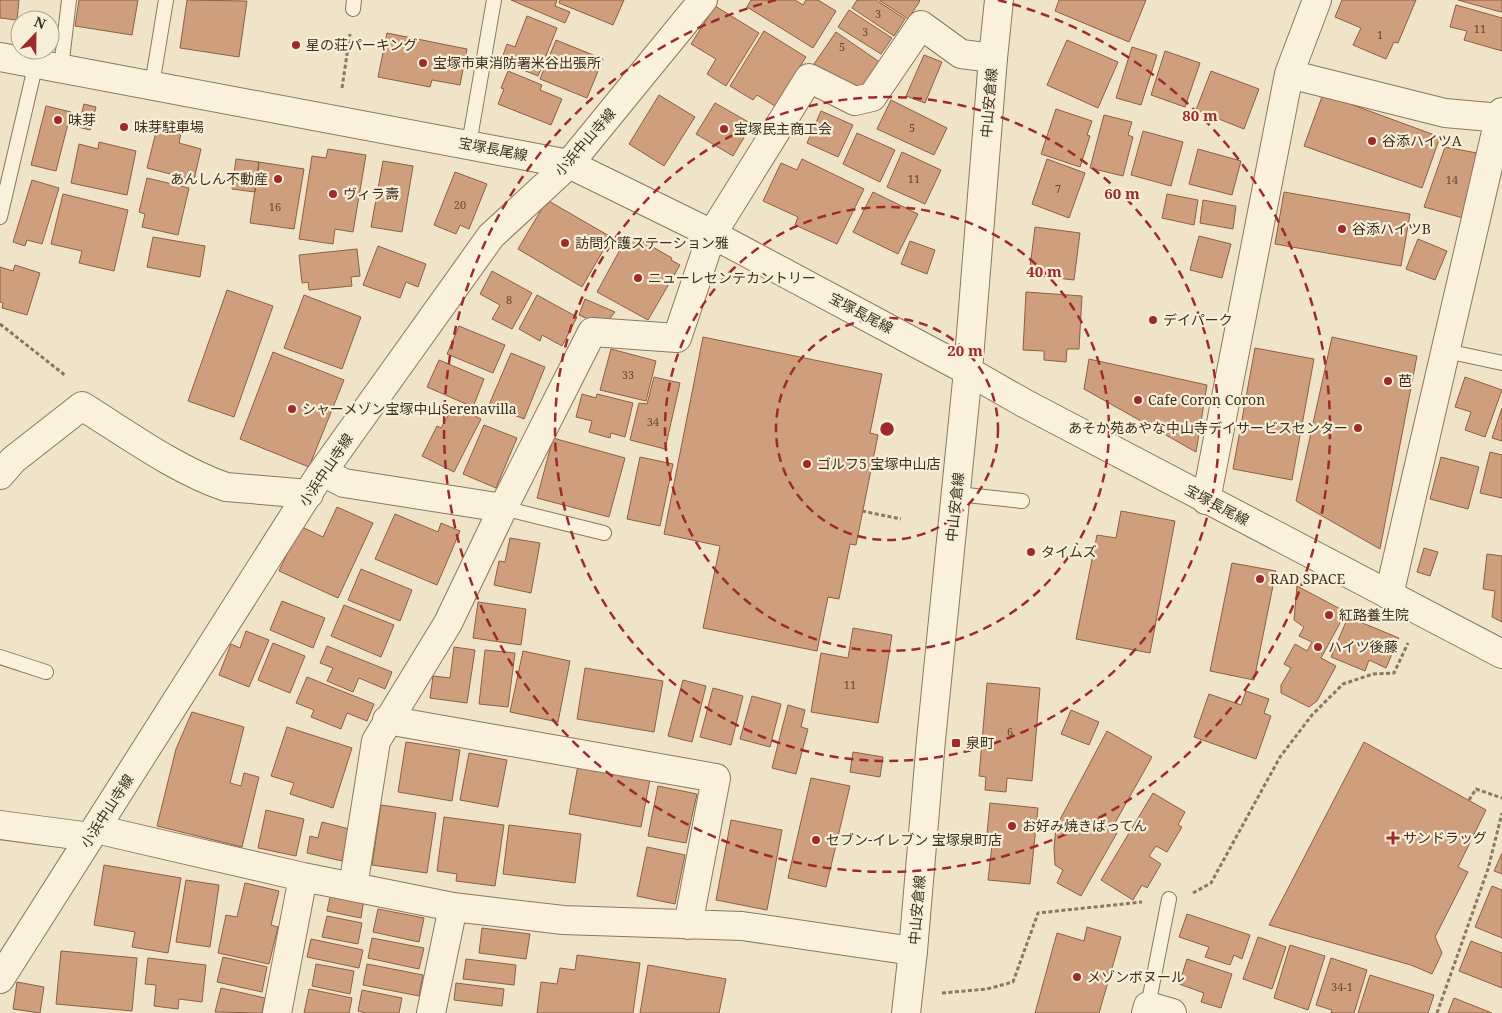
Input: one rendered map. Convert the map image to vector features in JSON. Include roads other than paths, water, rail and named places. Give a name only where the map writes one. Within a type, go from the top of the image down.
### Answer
[{"type":"street","name":"小浜中山寺線","points":[[0,979],[316,483],[491,236],[570,164],[703,0]]},
{"type":"street","name":"中山安倉線","points":[[906,1013],[914,951],[931,740],[957,494],[999,0]]},
{"type":"street","points":[[1206,500],[1289,74],[1317,0]]},
{"type":"street","points":[[354,887],[376,741],[387,720],[448,623],[503,508],[592,332],[677,338],[712,234],[809,78],[855,101],[872,97],[921,25],[961,54],[993,58]]},
{"type":"street","name":"宝塚長尾線","points":[[0,56],[570,164],[712,234],[1206,500],[1502,654]]},
{"type":"street","points":[[1289,74],[1444,113],[1501,116],[1389,595]]},
{"type":"street","points":[[4,462],[82,406],[185,469],[213,483],[226,487],[344,483],[503,508]]},
{"type":"street","points":[[387,720],[716,778],[688,925]]},
{"type":"street","points":[[0,825],[93,833],[452,907],[563,920],[742,926],[914,951]]},
{"type":"street","points":[[277,1013],[303,877]]},
{"type":"street","points":[[431,1013],[452,907]]},
{"type":"lane","points":[[0,217],[69,0]]},
{"type":"lane","points":[[152,85],[166,0]]},
{"type":"lane","points":[[469,144],[494,0]]},
{"type":"lane","points":[[1446,351],[1502,363]]},
{"type":"lane","points":[[957,494],[1022,501]]},
{"type":"lane","points":[[503,508],[604,533]]},
{"type":"lane","points":[[0,657],[46,672]]},
{"type":"lane","points":[[1155,1011],[1169,899]]},
{"type":"place","name":"星の荘パーキング","points":[[296,45]]},
{"type":"place","name":"宝塚市東消防署米谷出張所","points":[[423,63]]},
{"type":"place","name":"味芽","points":[[58,120]]},
{"type":"place","name":"味芽駐車場","points":[[124,127]]},
{"type":"place","name":"宝塚民主商工会","points":[[724,129]]},
{"type":"place","name":"谷添ハイツA","points":[[1372,141]]},
{"type":"place","name":"あんしん不動産","points":[[278,179]]},
{"type":"place","name":"ヴィラ壽","points":[[333,194]]},
{"type":"place","name":"谷添ハイツB","points":[[1342,229]]},
{"type":"place","name":"訪問介護ステーション雅","points":[[565,243]]},
{"type":"place","name":"ニューレセンテカントリー","points":[[638,278]]},
{"type":"place","name":"デイパーク","points":[[1153,320]]},
{"type":"place","name":"芭","points":[[1388,381]]},
{"type":"place","name":"Cafe Coron Coron","points":[[1138,400]]},
{"type":"place","name":"シャーメゾン宝塚中山Serenavilla","points":[[292,409]]},
{"type":"place","name":"あそか苑あやな中山寺デイサービスセンター","points":[[1358,428]]},
{"type":"place","name":"ゴルフ5 宝塚中山店","points":[[807,464]]},
{"type":"place","name":"タイムズ","points":[[1031,552]]},
{"type":"place","name":"RAD SPACE","points":[[1260,579]]},
{"type":"place","name":"紅路養生院","points":[[1329,615]]},
{"type":"place","name":"ハイツ後藤","points":[[1318,647]]},
{"type":"place","name":"泉町","points":[[956,743]]},
{"type":"place","name":"お好み焼きばってん","points":[[1012,826]]},
{"type":"place","name":"サンドラッグ","points":[[1393,838]]},
{"type":"place","name":"セブン-イレブン 宝塚泉町店","points":[[816,840]]},
{"type":"place","name":"メゾンボヌール","points":[[1077,977]]}]
